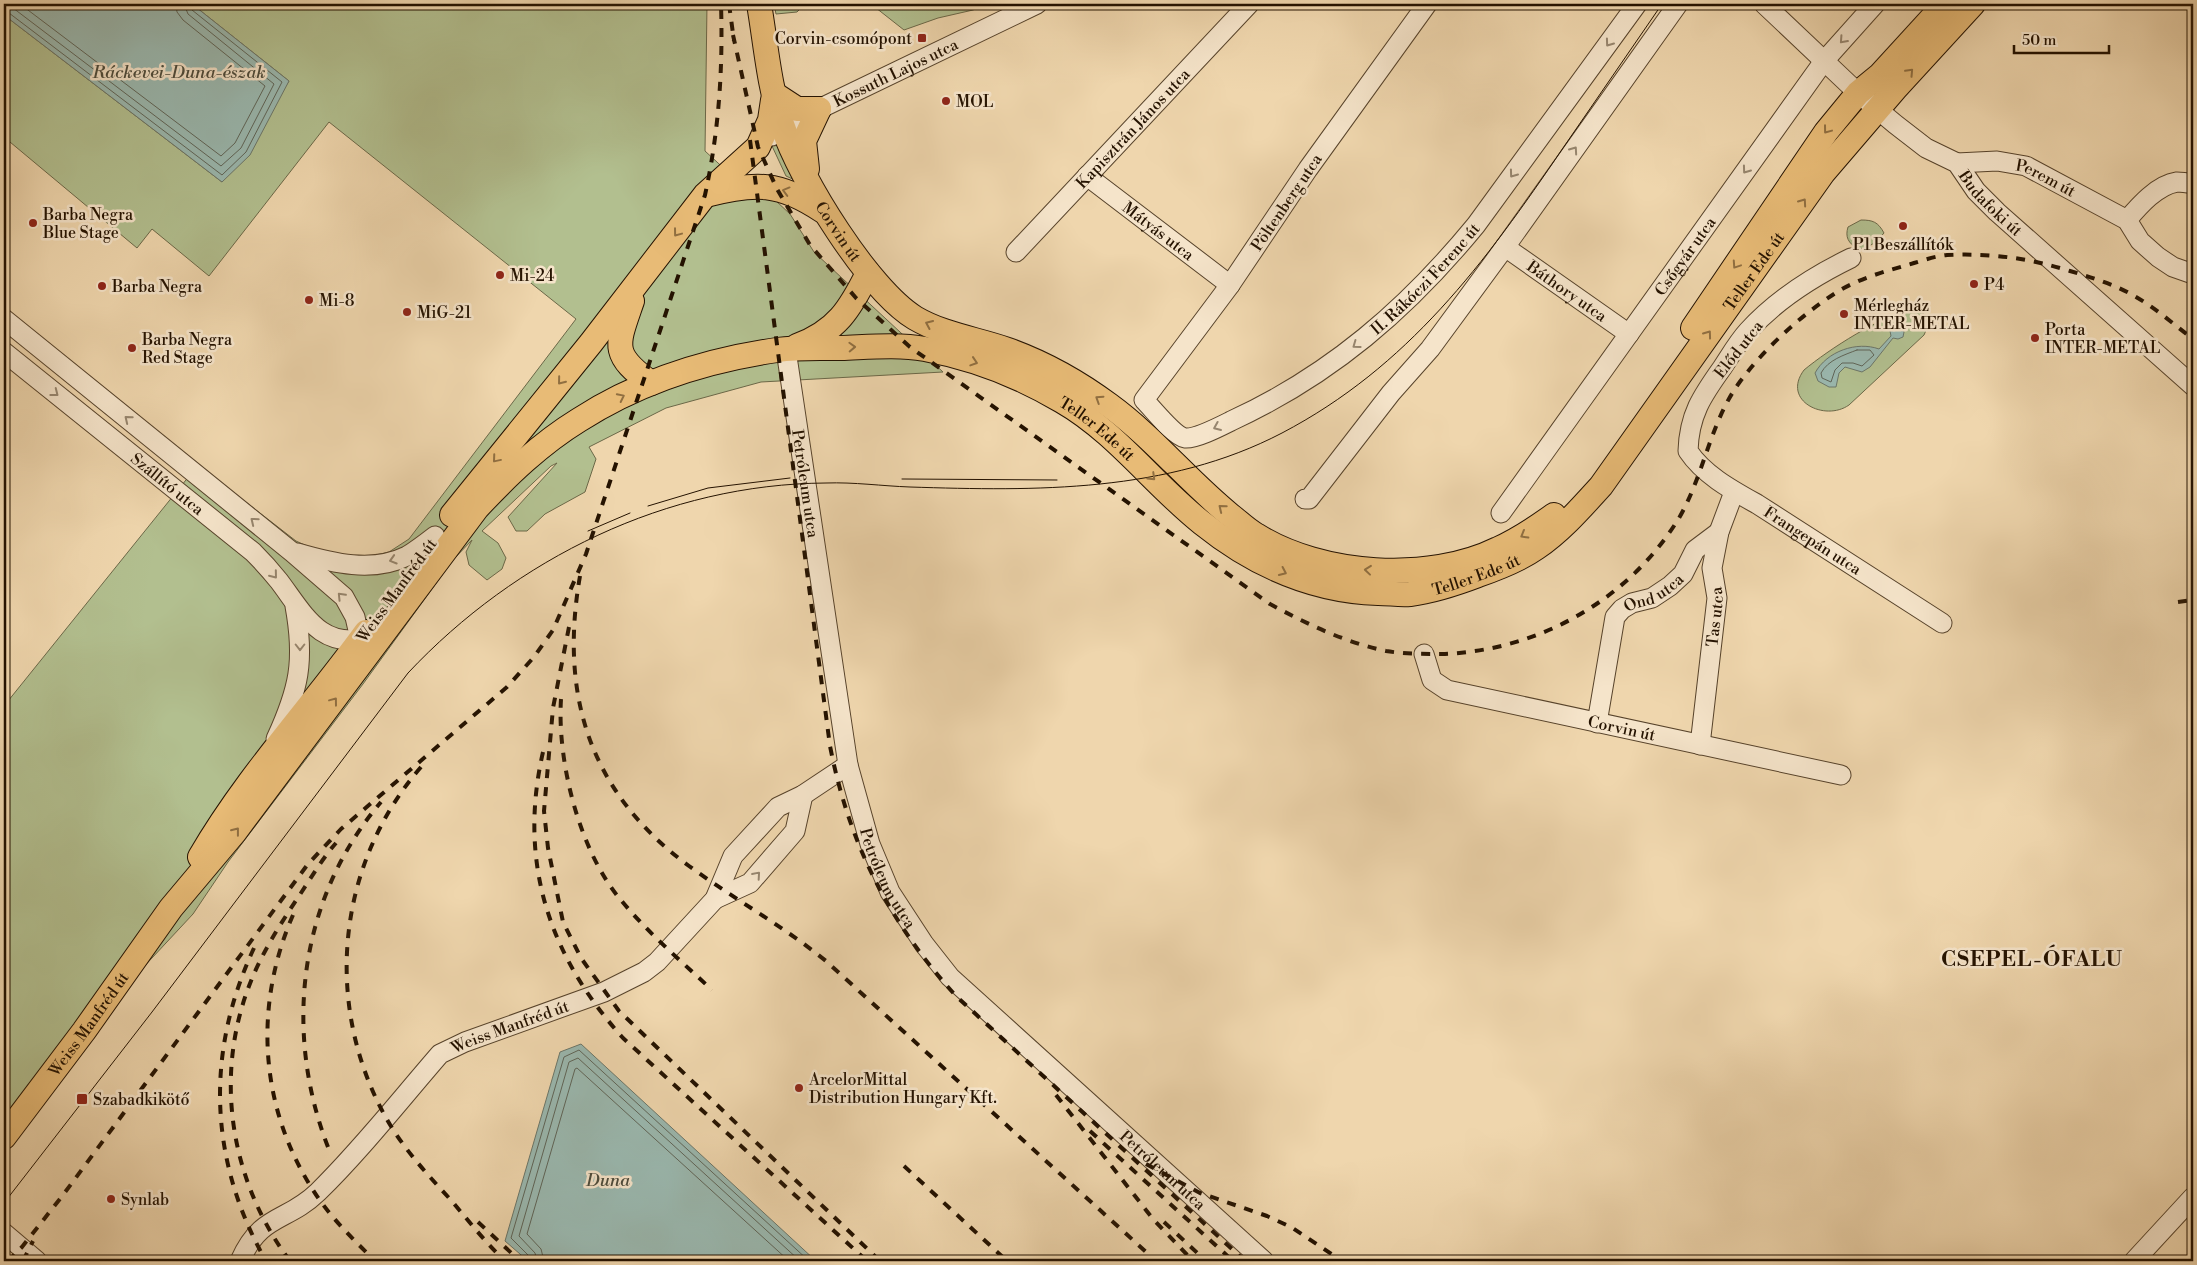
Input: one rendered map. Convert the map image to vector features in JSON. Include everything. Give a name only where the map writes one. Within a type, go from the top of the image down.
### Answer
[{"type":"main road","points":[[759,4],[774,94],[783,128],[812,188]]},
{"type":"main road","name":"Teller Ede út","points":[[868,272],[887,294],[916,319],[952,334],[1009,350],[1056,372],[1110,406],[1216,503],[1255,535],[1294,554],[1332,565],[1372,571],[1449,565],[1496,550],[1530,532],[1553,515],[1584,483],[1695,326],[1826,132],[1858,93],[1880,76],[1945,4]]},
{"type":"main road","name":"Teller Ede út","points":[[786,350],[910,347],[971,360],[1020,378],[1066,403],[1115,441],[1200,521],[1251,558],[1290,576],[1358,592],[1409,594],[1465,580],[1502,566],[1536,548],[1571,519],[1601,486],[1823,173],[1878,108],[1973,4]]},
{"type":"main road","points":[[774,94],[797,109],[819,109],[804,141],[805,160],[812,188]]},
{"type":"main road","points":[[758,147],[770,120],[774,94]]},
{"type":"main road","name":"Weiss Manfréd út","points":[[171,908],[219,824],[268,755],[360,640],[472,488],[557,387],[638,285],[705,195],[758,147]]},
{"type":"main road","points":[[705,195],[756,185],[791,192],[828,215]]},
{"type":"main road","name":"Corvin út","points":[[812,188],[828,215],[868,272]]},
{"type":"main road","points":[[786,350],[814,339],[831,329],[856,298],[868,272]]},
{"type":"main road","name":"Weiss Manfréd út","points":[[638,285],[623,326],[621,354],[626,363],[651,383]]},
{"type":"main road","name":"Weiss Manfréd út","points":[[4,1137],[84,1031],[171,908],[234,834],[477,508],[513,469],[578,420],[651,383],[684,371],[733,359],[786,350]]},
{"type":"street","name":"Kossuth Lajos utca","points":[[758,147],[783,128],[819,109],[1037,4]]},
{"type":"street","name":"Kapisztrán János utca","points":[[1016,252],[1249,4]]},
{"type":"street","name":"Pöltenberg utca","points":[[1144,400],[1230,285],[1308,169],[1427,4]]},
{"type":"street","name":"II. Rákóczi Ferenc út","points":[[1144,400],[1179,436],[1188,438],[1214,429],[1260,407],[1296,386],[1363,340],[1393,316],[1452,254],[1482,217],[1638,4]]},
{"type":"street","points":[[1305,499],[1309,500],[1391,394],[1430,349],[1678,4]]},
{"type":"street","name":"Budafoki út","points":[[1764,4],[1858,93],[1926,148],[1957,163],[1976,191],[1997,212],[2193,386]]},
{"type":"street","name":"Csőgyár utca","points":[[1500,513],[1824,61],[1875,4]]},
{"type":"street","name":"Perem út","points":[[1957,163],[1997,161],[2026,166],[2127,220],[2140,241],[2158,257],[2173,267],[2193,274]]},
{"type":"street","name":"Mátyás utca","points":[[1087,176],[1230,285]]},
{"type":"street","points":[[2127,220],[2149,197],[2168,185],[2178,182],[2193,184]]},
{"type":"street","name":"Báthory utca","points":[[1505,247],[1629,334]]},
{"type":"street","name":"Előd utca","points":[[1688,451],[1688,431],[1694,412],[1704,392],[1747,332],[1767,311],[1792,291],[1824,271],[1850,258]]},
{"type":"street","name":"Szállító utca","points":[[4,319],[292,552],[344,597],[355,617],[360,640],[338,639],[314,626],[295,605],[280,582],[253,552],[4,352]]},
{"type":"street","name":"Petróleum utca","points":[[786,350],[848,764],[870,844],[890,892],[924,944],[950,977],[1264,1261]]},
{"type":"street","points":[[30,373],[46,353]]},
{"type":"street","name":"Frangepán utca","points":[[1688,451],[1702,468],[1734,492],[1757,504],[1942,623]]},
{"type":"street","points":[[172,486],[188,467]]},
{"type":"street","name":"Tas utca","points":[[1700,745],[1717,598],[1712,568],[1720,532],[1734,492]]},
{"type":"street","name":"Ond utca","points":[[1597,723],[1615,617],[1622,609],[1632,603],[1652,598],[1670,586],[1683,574],[1695,550],[1720,532]]},
{"type":"street","name":"Szállító utca","points":[[292,552],[332,563],[380,564],[407,556],[435,536]]},
{"type":"street","name":"Szállító utca","points":[[268,755],[284,722],[300,670],[300,636],[295,605]]},
{"type":"street","points":[[353,676],[360,640],[386,629]]},
{"type":"street","name":"Corvin út","points":[[1424,654],[1432,680],[1448,690],[1842,775]]},
{"type":"street","name":"Weiss Manfréd út","points":[[240,1261],[256,1233],[279,1216],[310,1199],[327,1184],[440,1054],[465,1042],[604,992],[644,972],[657,962],[715,899],[733,856],[778,807],[803,795],[848,764]]},
{"type":"street","name":"Weiss Manfréd út","points":[[715,899],[750,883],[795,831],[803,795]]},
{"type":"street","points":[[2134,1261],[2193,1197]]},
{"type":"street","points":[[4,1233],[37,1261]]},
{"type":"green space","points":[[192,4],[707,4],[705,151],[755,197],[775,200],[790,214],[814,252],[943,372],[761,382],[666,408],[589,447],[596,459],[585,492],[545,514],[527,531],[516,531],[508,517],[557,463],[551,466],[482,531],[498,543],[506,558],[502,569],[487,580],[469,565],[466,552],[472,540],[453,560],[363,684],[228,862],[193,914],[84,1031],[4,1137],[4,706],[198,465],[296,541],[320,552],[342,557],[367,557],[389,552],[409,539],[576,319],[329,122],[209,276],[152,229],[137,248],[4,137],[4,15],[222,182],[289,81]]},
{"type":"green space","points":[[774,4],[805,4],[797,12],[776,14]]},
{"type":"green space","points":[[871,4],[988,4],[904,30]]},
{"type":"green space","points":[[783,137],[799,182],[786,176],[772,146]]},
{"type":"green space","points":[[1861,220],[1875,222],[1884,233],[1876,242],[1858,249],[1848,240],[1847,231],[1848,227]]},
{"type":"green space","points":[[1913,310],[1922,313],[1927,318],[1928,321],[1924,335],[1849,405],[1839,410],[1818,410],[1809,406],[1802,399],[1798,391],[1798,381],[1804,370],[1841,343],[1872,325]]},
{"type":"water","name":"Ráckevei-Duna-észak","points":[[4,4],[192,4],[289,81],[250,155],[222,182],[4,15]]},
{"type":"water","points":[[1898,325],[1902,327],[1903,337],[1893,338],[1870,367],[1862,372],[1845,367],[1839,373],[1836,387],[1829,387],[1818,381],[1815,373],[1827,359],[1852,347],[1861,346],[1879,349],[1891,336],[1890,331],[1893,327]]},
{"type":"water","name":"Duna","points":[[581,1044],[816,1261],[528,1261],[505,1241],[560,1052]]},
{"type":"tram line","points":[[4,1203],[152,1012],[408,673],[450,632],[497,595],[546,563],[598,535],[652,513],[709,497],[767,487],[826,483],[1005,489],[1100,484],[1147,478],[1193,467],[1238,453],[1282,433],[1327,407],[1368,377],[1406,344],[1440,309],[1473,271],[1534,191],[1662,4]]},
{"type":"tram line","points":[[648,506],[708,488],[790,478]]},
{"type":"tram line","points":[[902,479],[1057,480]]},
{"type":"tram line","points":[[588,531],[630,513]]},
{"type":"railway","points":[[8,1261],[22,1247],[63,1195],[308,864],[341,829],[507,687],[534,657],[553,630],[586,554],[705,195],[717,124],[721,52],[721,4]]},
{"type":"railway","points":[[729,4],[734,41]]},
{"type":"railway","points":[[733,35],[758,147],[777,189],[810,245],[856,298],[910,347],[1270,604],[1326,632],[1355,643],[1386,651],[1442,654],[1478,651],[1512,643],[1546,631],[1578,616],[1607,596],[1634,573],[1658,547],[1679,518],[1695,484],[1721,415],[1729,399],[1749,370],[1783,334],[1808,313],[1843,288],[1863,279],[1926,259],[1947,255],[1979,255],[2024,260],[2055,266],[2122,289],[2154,309],[2193,339]]},
{"type":"railway","points":[[750,140],[830,746],[848,816],[861,849],[875,880],[911,940],[956,996],[1245,1261]]},
{"type":"railway","points":[[580,576],[575,620],[574,662],[579,701],[590,739],[605,774],[627,807],[655,838],[689,866],[793,936],[826,961],[1156,1261]]},
{"type":"railway","points":[[2178,602],[2193,600]]},
{"type":"railway","points":[[569,627],[553,708],[544,811],[548,848],[563,922],[581,958],[619,1011],[880,1261]]},
{"type":"railway","points":[[561,699],[563,750],[567,777],[582,831],[593,856],[606,879],[630,911],[664,946],[712,990]]},
{"type":"railway","points":[[543,752],[536,792],[534,831],[538,869],[546,905],[558,940],[575,974],[597,1006],[623,1038],[867,1261]]},
{"type":"railway","points":[[421,767],[393,805],[371,847],[356,890],[348,936],[347,981],[353,1027],[365,1073],[392,1127],[423,1169],[505,1261]]},
{"type":"railway","points":[[328,1147],[314,1103],[306,1058],[303,1012],[307,967],[316,923],[332,880],[353,840],[381,802]]},
{"type":"railway","points":[[290,1261],[270,1230],[253,1197],[241,1162],[234,1126],[231,1090],[233,1053],[239,1017],[251,981],[261,959],[286,916],[321,862],[336,843]]},
{"type":"railway","points":[[293,915],[280,951],[271,987],[268,1060],[274,1097],[284,1132],[299,1166],[319,1199],[338,1223],[375,1261]]},
{"type":"railway","points":[[254,948],[238,987],[227,1027],[221,1067],[220,1106],[224,1146],[233,1185],[247,1223],[266,1261]]},
{"type":"railway","points":[[1056,1095],[1153,1219],[1193,1261]]},
{"type":"railway","points":[[1090,1131],[1233,1261]]},
{"type":"railway","points":[[1146,1164],[1200,1193],[1267,1216],[1291,1227],[1342,1261]]},
{"type":"railway","points":[[904,1166],[1007,1261]]},
{"type":"railway","points":[[478,1222],[520,1261]]},
{"type":"railway","points":[[1164,1222],[1206,1261]]},
{"type":"railway","points":[[23,1261],[33,1241]]},
{"type":"place","name":"Corvin-csomópont","points":[[922,38]]},
{"type":"place","name":"MOL","points":[[946,101]]},
{"type":"place","name":"Barba Negra Blue Stage","points":[[33,223]]},
{"type":"place","name":"P1 Beszállítók","points":[[1903,226]]},
{"type":"place","name":"Mi-24","points":[[500,275]]},
{"type":"place","name":"P4","points":[[1974,284]]},
{"type":"place","name":"Barba Negra","points":[[102,286]]},
{"type":"place","name":"Mi-8","points":[[309,300]]},
{"type":"place","name":"MiG-21","points":[[407,312]]},
{"type":"place","name":"Mérlegház INTER-METAL","points":[[1844,314]]},
{"type":"place","name":"Porta INTER-METAL","points":[[2035,338]]},
{"type":"place","name":"Barba Negra Red Stage","points":[[132,348]]},
{"type":"place","name":"ArcelorMittal Distribution Hungary Kft.","points":[[799,1088]]},
{"type":"place","name":"Szabadkikötő","points":[[82,1099]]},
{"type":"place","name":"Synlab","points":[[111,1199]]},
{"type":"district","name":"CSEPEL-ÓFALU","points":[[2032,959]]}]
